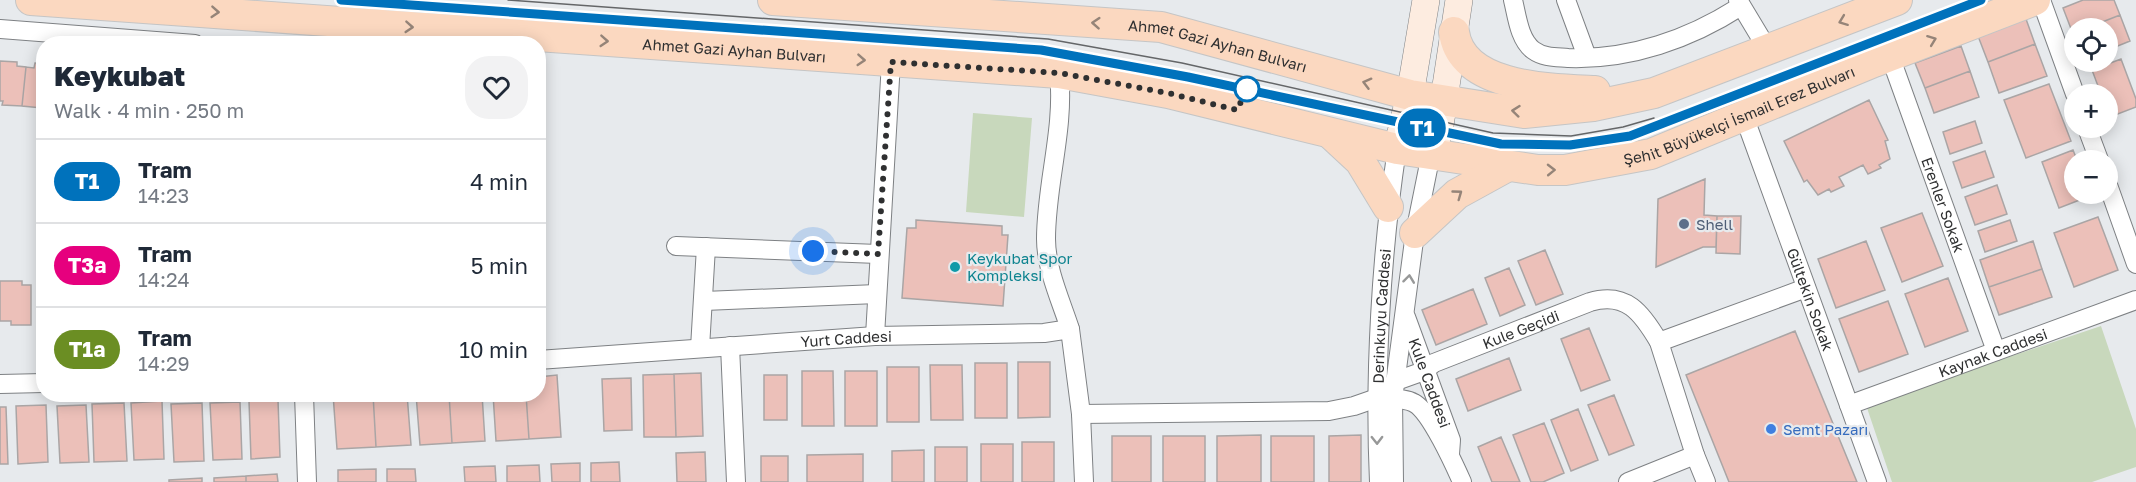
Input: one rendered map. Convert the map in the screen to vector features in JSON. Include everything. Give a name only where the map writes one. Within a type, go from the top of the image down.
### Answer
[{"type":"main road","name":"Ahmet Gazi Ayhan Bulvarı","points":[[31,0],[530,36]]},
{"type":"main road","name":"Ahmet Gazi Ayhan Bulvarı","points":[[773,0],[885,4],[1161,27],[1410,95],[1444,102]]},
{"type":"main road","points":[[1444,102],[1524,112],[1593,106],[1654,93],[1897,0]]},
{"type":"main road","name":"Şehit Büyükelçi İsmail Erez Bulvarı","points":[[1431,154],[1538,170],[1565,170],[1620,162],[1651,154],[1890,56],[2035,0]]},
{"type":"main road","points":[[1454,32],[1462,56],[1480,72],[1553,90],[1654,93]]},
{"type":"main road","name":"Ahmet Gazi Ayhan Bulvarı","points":[[546,37],[1059,73],[1168,93],[1397,149],[1431,154]]},
{"type":"main road","points":[[1328,132],[1360,161],[1388,207]]},
{"type":"main road","points":[[1415,233],[1457,194],[1508,166]]},
{"type":"street","points":[[1397,149],[1410,95],[1426,0]]},
{"type":"street","points":[[1431,154],[1439,132],[1459,0]]},
{"type":"street","points":[[1513,0],[1523,36],[1532,49],[1546,56],[1617,55],[1660,45],[1702,28],[1739,3],[1768,50]]},
{"type":"street","points":[[1566,0],[1587,57]]},
{"type":"street","points":[[2041,0],[2071,84]]},
{"type":"street","points":[[0,29],[91,36]]},
{"type":"street","name":"Erenler Sokak","points":[[1890,56],[1996,351]]},
{"type":"street","points":[[875,336],[891,62]]},
{"type":"street","points":[[1059,73],[1062,110],[1046,241],[1050,264],[1070,329],[1081,414],[1084,482]]},
{"type":"street","name":"Gültekin Sokak","points":[[1744,116],[1877,482]]},
{"type":"street","name":"Derinkuyu Caddesi","points":[[1378,482],[1385,398],[1388,207],[1397,149]]},
{"type":"street","name":"Derinkuyu Caddesi","points":[[1396,381],[1415,233],[1431,154]]},
{"type":"street","points":[[2115,204],[2136,264]]},
{"type":"street","points":[[676,246],[878,254]]},
{"type":"street","points":[[700,348],[706,247]]},
{"type":"street","points":[[1706,482],[1695,455],[1659,342],[1806,288]]},
{"type":"street","points":[[704,301],[877,294]]},
{"type":"street","name":"Kule Geçidi","points":[[1396,381],[1424,371],[1434,363],[1603,298],[1622,301],[1638,314],[1659,342]]},
{"type":"street","name":"Kaynak Caddesi","points":[[1849,405],[2136,300]]},
{"type":"street","name":"Kule Caddesi","points":[[1405,313],[1424,371],[1451,440],[1450,454]]},
{"type":"street","name":"Yurt Caddesi","points":[[546,359],[875,336],[1044,333],[1070,329]]},
{"type":"street","points":[[730,346],[736,482]]},
{"type":"street","points":[[1081,414],[1329,411],[1385,398],[1396,381]]},
{"type":"street","points":[[0,384],[36,383]]},
{"type":"street","name":"Derinkuyu Caddesi","points":[[1385,398],[1394,482]]},
{"type":"street","name":"Kule Caddesi","points":[[1385,398],[1407,400],[1421,408],[1450,454],[1462,482]]},
{"type":"street","points":[[304,402],[307,482]]},
{"type":"street","points":[[1628,482],[1695,455]]},
{"type":"green space","points":[[973,113],[1032,118],[1024,217],[966,212]]},
{"type":"green space","points":[[2101,326],[2136,429],[2136,467],[2092,482],[1892,482],[1866,405]]},
{"type":"building","points":[[2083,0],[2114,0],[2120,15],[2112,18],[2067,18],[2063,8]]},
{"type":"building","points":[[2120,15],[2130,41],[2118,46],[2118,18],[2112,18]]},
{"type":"building","points":[[2026,19],[2035,44],[1988,62],[1978,36]]},
{"type":"building","points":[[2035,44],[2047,76],[1999,93],[1988,62]]},
{"type":"building","points":[[1961,46],[1970,71],[1925,88],[1915,63]]},
{"type":"building","points":[[2121,59],[2136,99],[2136,107],[2118,114],[2118,84],[2097,84],[2093,72],[2118,72],[2118,60]]},
{"type":"building","points":[[0,61],[17,62],[17,66],[26,67],[22,106],[2,105],[3,101],[0,101]]},
{"type":"building","points":[[36,63],[36,107],[22,106],[26,67],[34,68]]},
{"type":"building","points":[[1970,71],[1979,97],[1934,113],[1925,88]]},
{"type":"building","points":[[2049,84],[2064,123],[2064,138],[2070,138],[2071,141],[2026,158],[2004,100]]},
{"type":"building","points":[[1869,100],[1888,140],[1885,141],[1890,159],[1879,165],[1881,168],[1868,174],[1863,165],[1839,177],[1844,186],[1831,192],[1829,189],[1818,195],[1807,180],[1804,182],[1784,141]]},
{"type":"building","points":[[1975,121],[1982,143],[1950,154],[1943,132]]},
{"type":"building","points":[[1985,151],[1994,177],[1962,188],[1953,162]]},
{"type":"building","points":[[2064,153],[2064,204],[2069,204],[2059,208],[2042,162]]},
{"type":"building","points":[[1705,179],[1704,215],[1717,216],[1716,247],[1703,247],[1656,267],[1658,199]]},
{"type":"building","points":[[1997,185],[2007,214],[1975,225],[1965,197]]},
{"type":"building","points":[[1922,213],[1943,266],[1902,282],[1881,228]]},
{"type":"building","points":[[1717,216],[1741,216],[1740,254],[1716,253]]},
{"type":"building","points":[[2098,217],[2118,270],[2074,287],[2054,233]]},
{"type":"building","name":"Keykubat Spor Kompleksi","points":[[916,220],[1002,226],[1002,235],[1008,235],[1003,306],[902,298],[907,228],[916,228]]},
{"type":"building","points":[[2010,220],[2017,241],[1985,252],[1978,231]]},
{"type":"building","points":[[1866,241],[1885,290],[1836,308],[1818,259]]},
{"type":"building","points":[[2033,241],[2042,269],[1989,287],[1980,260]]},
{"type":"building","points":[[1545,250],[1563,294],[1536,305],[1518,261]]},
{"type":"building","points":[[1509,268],[1525,305],[1500,316],[1485,278]]},
{"type":"building","points":[[2042,269],[2052,297],[1999,315],[1989,287]]},
{"type":"building","points":[[1948,278],[1968,331],[1925,347],[1905,294]]},
{"type":"building","points":[[0,281],[22,281],[22,285],[31,285],[31,325],[11,325],[11,321],[0,321]]},
{"type":"building","points":[[1473,289],[1487,324],[1436,345],[1422,310]]},
{"type":"building","points":[[1888,301],[1908,354],[1859,372],[1839,319]]},
{"type":"building","points":[[1589,328],[1610,380],[1581,391],[1561,339]]},
{"type":"building","name":"Semt Pazarı","points":[[1795,331],[1857,482],[1729,482],[1686,375]]},
{"type":"building","points":[[1509,358],[1521,390],[1468,411],[1456,379]]},
{"type":"building","points":[[1018,362],[1050,362],[1050,417],[1018,418]]},
{"type":"building","points":[[975,363],[1007,363],[1007,418],[975,418]]},
{"type":"building","points":[[930,365],[962,365],[963,420],[931,420]]},
{"type":"building","points":[[887,367],[919,367],[919,422],[887,422]]},
{"type":"building","points":[[802,371],[833,371],[834,426],[802,426]]},
{"type":"building","points":[[845,371],[877,371],[877,426],[845,426]]},
{"type":"building","points":[[701,373],[703,436],[676,437],[674,374]]},
{"type":"building","points":[[674,374],[676,437],[644,437],[643,375]]},
{"type":"building","points":[[557,375],[561,437],[529,439],[527,402],[546,402],[546,376]]},
{"type":"building","points":[[764,375],[787,375],[787,420],[764,420]]},
{"type":"building","points":[[631,378],[632,430],[604,431],[602,379]]},
{"type":"building","points":[[1614,395],[1634,445],[1609,455],[1588,405]]},
{"type":"building","points":[[162,402],[164,459],[134,460],[131,403]]},
{"type":"building","points":[[240,402],[242,459],[213,460],[210,403]]},
{"type":"building","points":[[249,402],[278,402],[280,457],[251,459]]},
{"type":"building","points":[[334,402],[373,402],[376,447],[337,449]]},
{"type":"building","points":[[373,402],[408,402],[411,445],[376,447]]},
{"type":"building","points":[[417,402],[449,402],[452,443],[420,445]]},
{"type":"building","points":[[449,402],[483,402],[485,441],[452,443]]},
{"type":"building","points":[[494,402],[527,402],[529,439],[496,441]]},
{"type":"building","points":[[124,403],[127,461],[94,462],[92,404]]},
{"type":"building","points":[[202,403],[204,461],[174,462],[171,404]]},
{"type":"building","points":[[46,405],[48,462],[18,464],[16,406]]},
{"type":"building","points":[[86,405],[89,462],[60,463],[57,406]]},
{"type":"building","points":[[0,407],[6,407],[8,464],[0,464]]},
{"type":"building","points":[[1578,409],[1598,460],[1571,471],[1551,420]]},
{"type":"building","points":[[1544,423],[1564,473],[1543,482],[1531,482],[1513,435]]},
{"type":"building","points":[[1261,435],[1261,482],[1217,482],[1217,436]]},
{"type":"building","points":[[1361,435],[1361,482],[1329,482],[1329,436]]},
{"type":"building","points":[[1112,436],[1151,436],[1151,482],[1112,482]]},
{"type":"building","points":[[1163,436],[1205,436],[1205,482],[1163,482]]},
{"type":"building","points":[[1271,436],[1314,436],[1314,482],[1271,482]]},
{"type":"building","points":[[1501,437],[1520,482],[1492,482],[1478,447]]},
{"type":"building","points":[[1022,442],[1054,442],[1054,482],[1022,482]]},
{"type":"building","points":[[981,444],[1013,444],[1013,482],[981,482]]},
{"type":"building","points":[[935,447],[967,447],[967,482],[935,482]]},
{"type":"building","points":[[924,450],[924,482],[892,482],[892,451]]},
{"type":"building","points":[[705,452],[706,482],[677,482],[676,453]]},
{"type":"building","points":[[863,454],[863,482],[807,482],[807,455]]},
{"type":"building","points":[[761,456],[788,456],[788,482],[761,482]]},
{"type":"building","points":[[619,462],[620,482],[591,482],[591,463]]},
{"type":"building","points":[[580,463],[580,482],[552,482],[551,464]]},
{"type":"building","points":[[539,465],[540,482],[507,482],[507,466]]},
{"type":"building","points":[[495,466],[496,482],[465,482],[464,467]]},
{"type":"building","points":[[376,469],[376,482],[338,482],[338,470]]},
{"type":"building","points":[[387,469],[415,469],[416,482],[387,482]]},
{"type":"building","points":[[277,474],[278,482],[246,482],[246,476]]},
{"type":"building","points":[[246,476],[246,482],[214,482],[214,478]]},
{"type":"building","points":[[202,478],[202,482],[169,482],[169,480]]},
{"type":"tram line","name":"T1","points":[[341,0],[1041,50],[1247,89],[1473,139],[1530,146],[1582,144],[1630,136],[1981,0]]},
{"type":"tram line","points":[[342,0],[1041,50],[1234,87],[1423,130],[1504,143],[1545,145],[1587,143],[1630,136],[1981,0]]},
{"type":"tram line","points":[[508,0],[1048,39],[1182,63],[1493,133],[1571,136],[1623,127],[1654,118]]},
{"type":"place","name":"Shell","points":[[1684,224]]},
{"type":"place","name":"Keykubat Spor Kompleksi","points":[[955,267]]},
{"type":"place","name":"Semt Pazarı","points":[[1771,429]]},
{"type":"route","points":[[813,251],[878,254],[891,62],[1059,73],[1168,93],[1237,110],[1247,89]]}]
